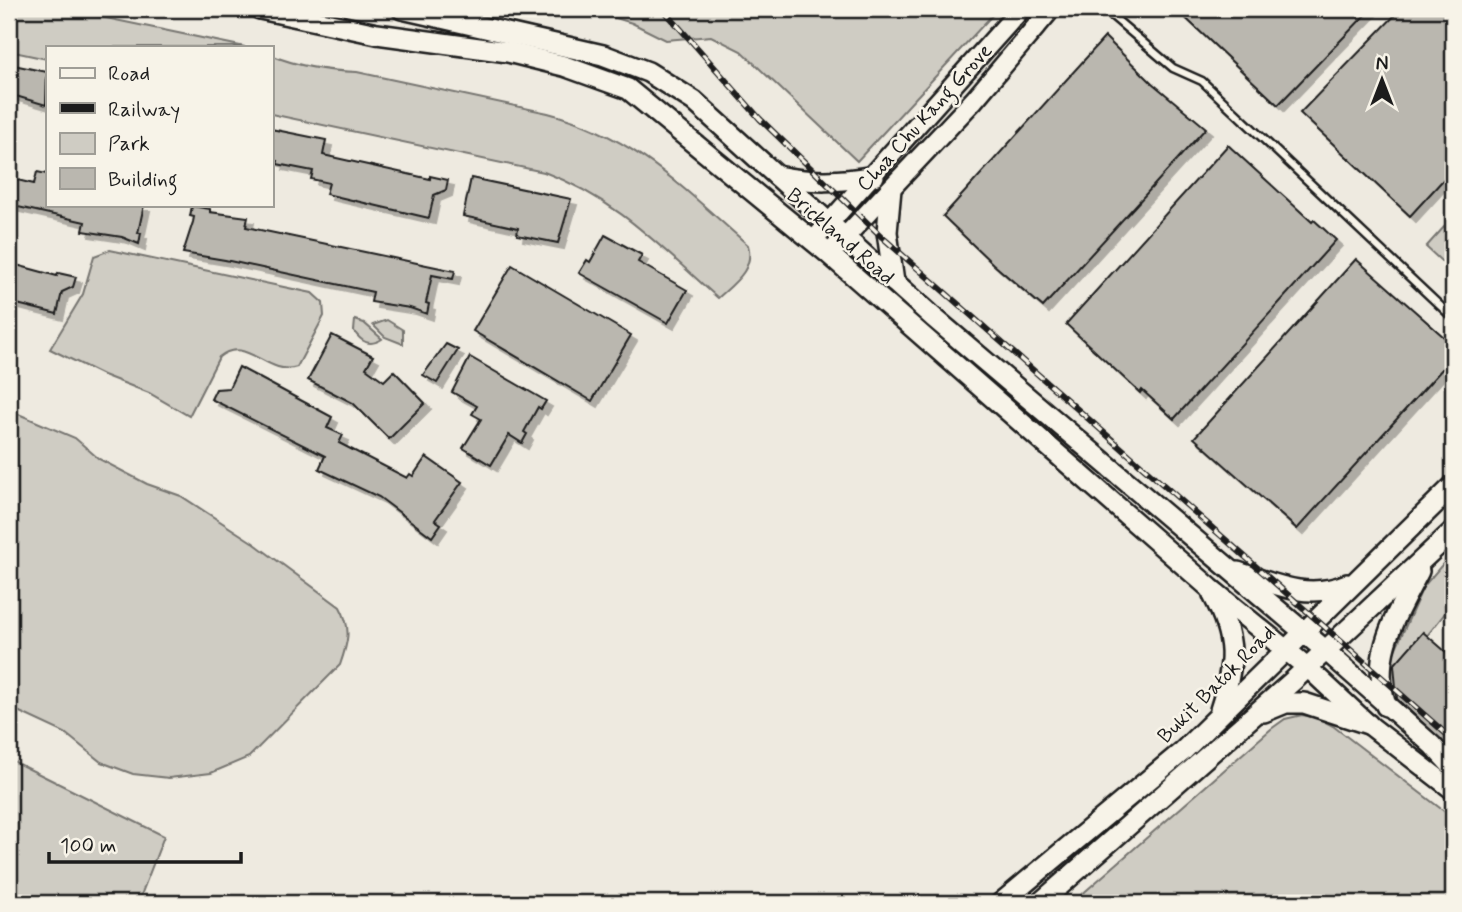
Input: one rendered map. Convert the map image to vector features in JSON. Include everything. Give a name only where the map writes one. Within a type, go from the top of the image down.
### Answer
[{"type":"main road","name":"Brickland Road","points":[[260,9],[377,34],[508,52],[564,66],[628,89],[829,254],[1210,588],[1308,668]]},
{"type":"main road","name":"Brickland Road","points":[[402,9],[603,55],[648,72],[694,101],[894,282],[1326,651]]},
{"type":"main road","points":[[773,175],[806,182],[846,181],[874,176]]},
{"type":"main road","points":[[891,189],[887,232],[894,282]]},
{"type":"main road","name":"Bukit Batok Road","points":[[1001,903],[1183,751],[1302,631],[1453,486]]},
{"type":"main road","name":"Bukit Batok Road","points":[[1040,903],[1308,668],[1453,531]]},
{"type":"main road","points":[[1386,706],[1380,687],[1381,650],[1425,558]]},
{"type":"main road","points":[[1227,569],[1309,593],[1329,592],[1352,582]]},
{"type":"main road","points":[[1210,588],[1233,648],[1232,665],[1219,714]]},
{"type":"main road","points":[[1247,719],[1286,703],[1304,704],[1368,724]]},
{"type":"street","name":"Choa Chu Kang Grove","points":[[813,241],[1021,9]]},
{"type":"street","name":"Choa Chu Kang Grove","points":[[829,254],[981,91],[1051,9]]},
{"type":"street","points":[[1326,651],[1433,745],[1453,768]]},
{"type":"street","points":[[1308,668],[1368,724],[1453,790]]},
{"type":"lane","points":[[1104,9],[1172,68],[1202,81],[1453,318]]},
{"type":"green space","points":[[9,9],[63,9],[240,46],[46,46],[46,59],[9,51]]},
{"type":"green space","points":[[587,9],[998,9],[857,161],[741,51],[711,36],[666,40],[632,23]]},
{"type":"green space","points":[[273,56],[313,68],[357,72],[548,113],[606,135],[656,166],[748,245],[749,261],[746,268],[718,298],[637,226],[594,196],[544,172],[273,114]]},
{"type":"green space","points":[[1453,217],[1453,272],[1426,247]]},
{"type":"green space","points":[[110,250],[312,293],[323,303],[324,316],[297,367],[276,366],[238,350],[229,351],[219,357],[189,416],[149,393],[103,375],[50,349],[83,294],[94,256]]},
{"type":"green space","points":[[355,320],[364,323],[382,339],[370,343],[360,338],[354,331]]},
{"type":"green space","points":[[387,320],[403,330],[403,344],[385,337],[373,325]]},
{"type":"green space","points":[[9,410],[75,438],[99,459],[147,484],[181,496],[252,542],[340,607],[348,636],[340,665],[249,757],[211,773],[169,778],[133,774],[101,762],[65,733],[9,707]]},
{"type":"green space","points":[[1453,552],[1453,603],[1423,641],[1453,668],[1453,715],[1391,659],[1423,587]]},
{"type":"green space","points":[[1302,715],[1318,718],[1333,726],[1453,818],[1453,899],[1449,903],[1072,903],[1271,729],[1285,719]]},
{"type":"green space","points":[[9,759],[164,836],[138,903],[9,903]]},
{"type":"building","points":[[1176,9],[1371,9],[1278,105]]},
{"type":"building","points":[[1401,9],[1453,9],[1453,169],[1410,216],[1300,113]]},
{"type":"building","points":[[1105,37],[1152,83],[1206,128],[1043,307],[943,216]]},
{"type":"building","points":[[9,64],[46,72],[46,105],[9,94]]},
{"type":"building","points":[[273,129],[326,140],[323,155],[430,179],[430,176],[448,180],[446,190],[434,195],[429,218],[326,194],[329,183],[311,179],[313,171],[277,164],[278,161],[273,160]]},
{"type":"building","points":[[1228,145],[1312,222],[1314,220],[1336,240],[1174,419],[1142,390],[1140,393],[1066,324]]},
{"type":"building","points":[[37,172],[46,174],[46,206],[144,206],[138,233],[141,233],[139,244],[122,237],[83,231],[85,222],[9,205],[9,178],[34,184]]},
{"type":"building","points":[[471,178],[571,199],[558,243],[517,235],[518,228],[463,216]]},
{"type":"building","points":[[192,206],[210,209],[210,212],[248,217],[246,227],[455,271],[453,279],[432,275],[426,303],[429,304],[427,314],[410,308],[371,302],[373,292],[183,253],[194,217],[190,216]]},
{"type":"building","points":[[605,235],[642,255],[638,262],[687,290],[668,323],[579,273],[587,260],[590,262]]},
{"type":"building","points":[[1356,259],[1453,345],[1453,357],[1297,529],[1194,438]]},
{"type":"building","points":[[9,263],[57,276],[58,273],[76,277],[73,287],[62,292],[57,314],[9,302]]},
{"type":"building","points":[[512,265],[631,335],[592,401],[473,331]]},
{"type":"building","points":[[332,335],[373,356],[366,368],[384,381],[394,371],[425,403],[389,439],[353,403],[308,380]]},
{"type":"building","points":[[446,344],[458,350],[437,383],[423,375]]},
{"type":"building","points":[[470,357],[546,401],[541,409],[538,407],[524,432],[527,434],[522,443],[509,435],[491,465],[463,448],[481,419],[472,414],[477,406],[452,392]]},
{"type":"building","points":[[239,367],[332,417],[327,428],[343,435],[339,443],[407,478],[410,474],[413,476],[426,457],[462,482],[435,520],[441,524],[432,537],[379,497],[319,469],[325,456],[211,399],[216,389],[229,388]]},
{"type":"building","points":[[1423,632],[1453,658],[1453,751],[1397,699],[1394,665]]},
{"type":"railway","points":[[663,9],[760,119],[882,237],[1453,740]]}]
